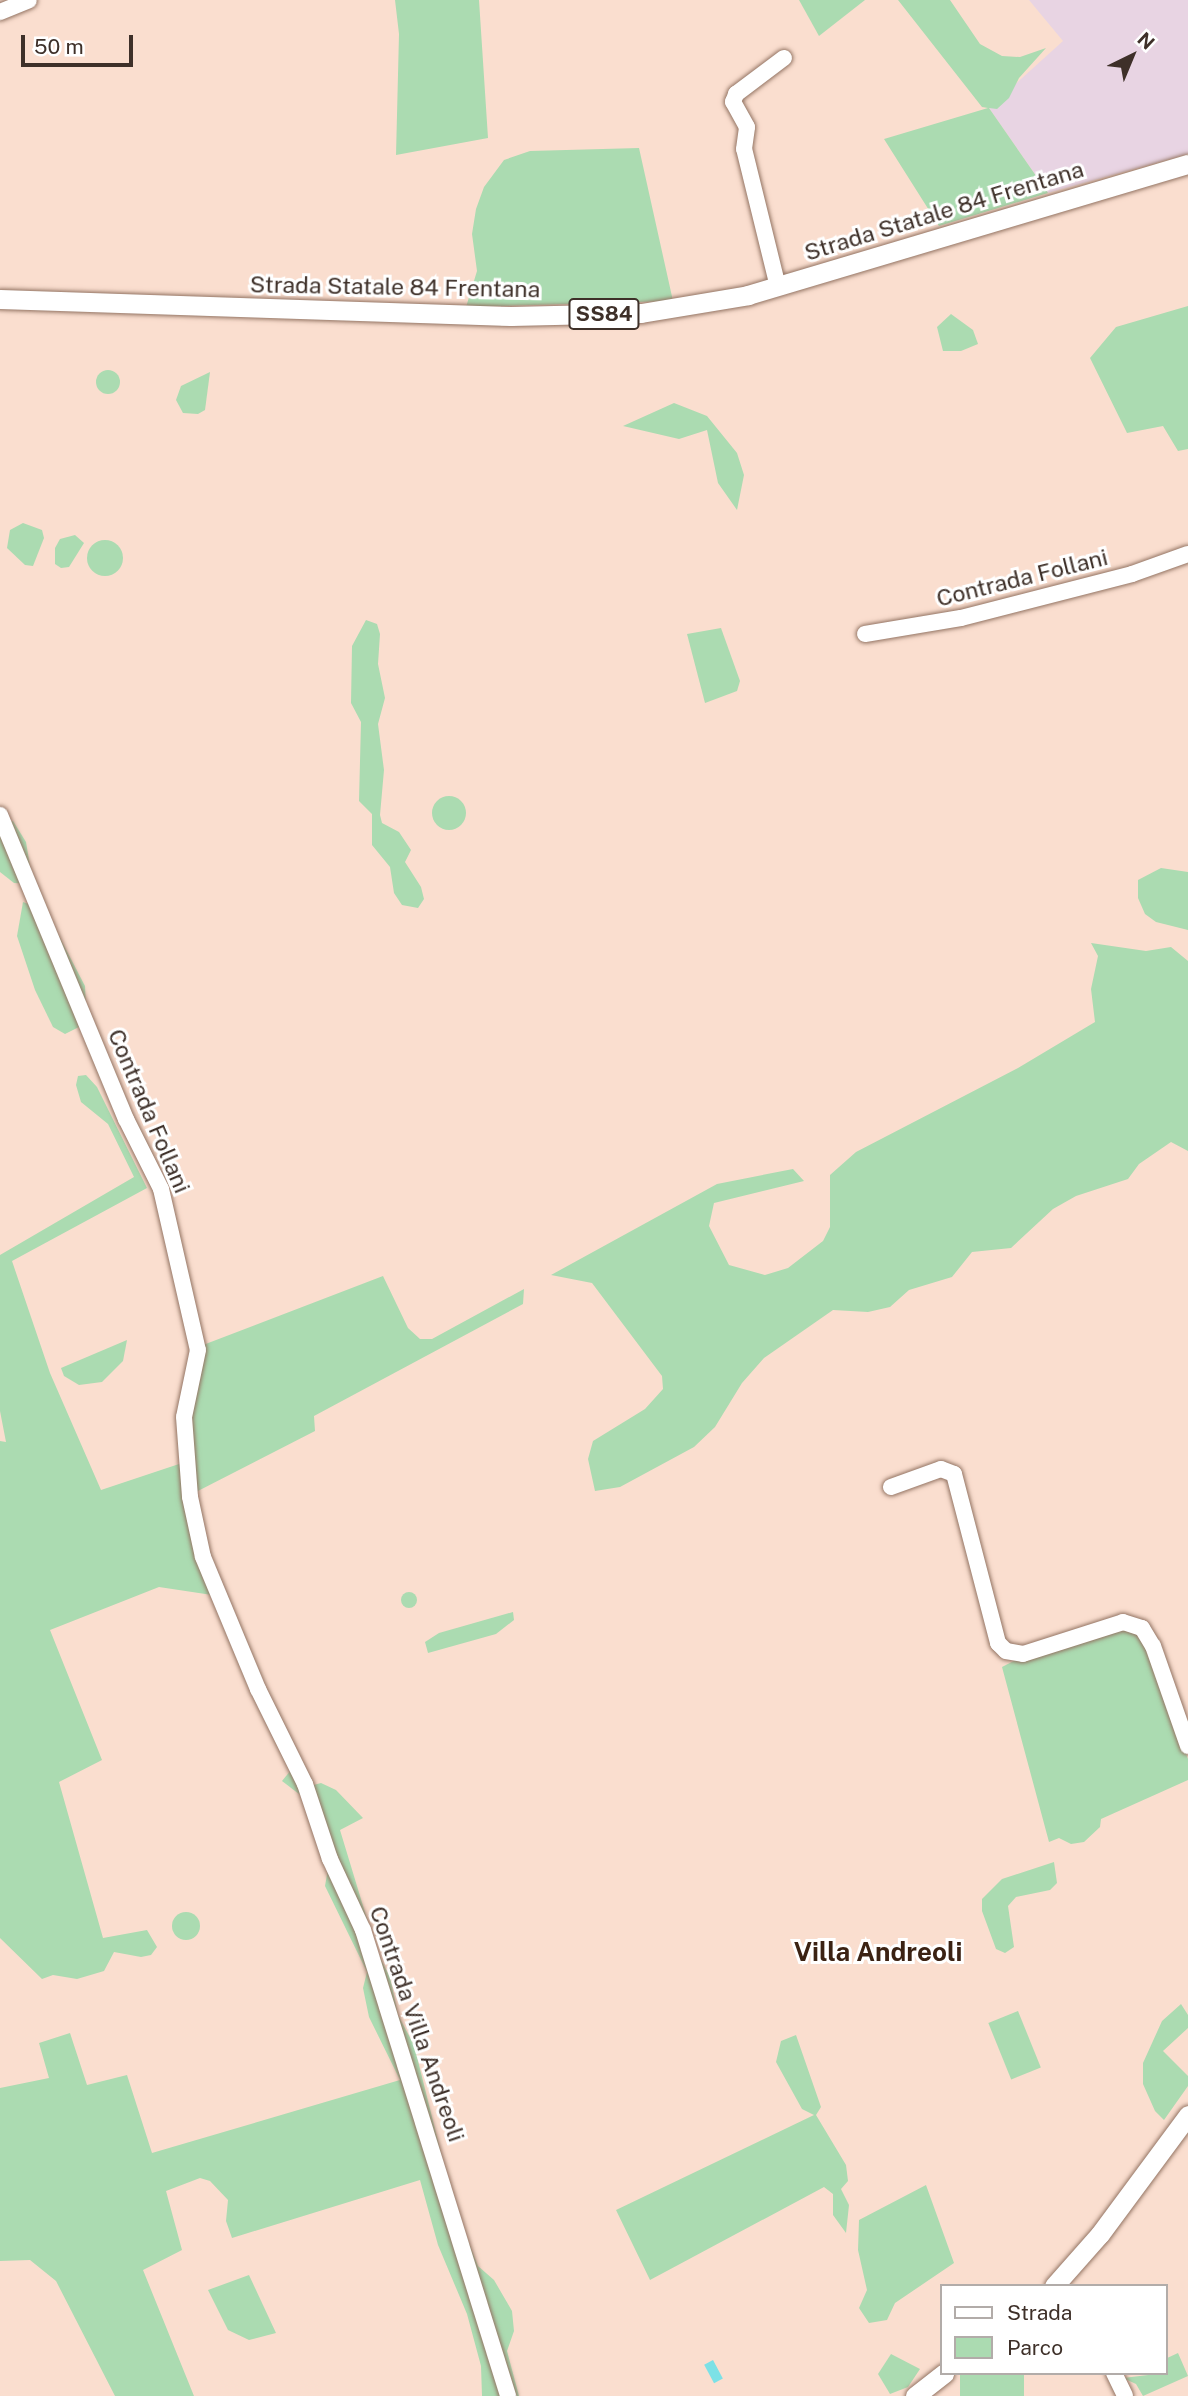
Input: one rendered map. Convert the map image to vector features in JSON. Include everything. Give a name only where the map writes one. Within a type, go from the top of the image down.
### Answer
[{"type":"main road","name":"Strada Statale 84 Frentana","points":[[0,299],[511,316],[640,313],[778,287],[1188,164]]},
{"type":"main road","points":[[1062,2282],[1188,2115]]},
{"type":"main road","points":[[915,2396],[941,2375]]},
{"type":"street","points":[[0,12],[29,0]]},
{"type":"street","points":[[778,287],[744,149],[747,127],[733,102],[736,94],[784,58]]},
{"type":"street","name":"Contrada Follani","points":[[865,634],[974,615],[1132,574],[1188,554]]},
{"type":"street","name":"Contrada Follani","points":[[0,815],[126,1119],[162,1189],[198,1350],[184,1417],[190,1497],[203,1557],[237,1639]]},
{"type":"street","points":[[891,1487],[941,1469],[954,1474],[998,1643],[1006,1651],[1023,1654],[1123,1622],[1142,1628],[1153,1646],[1188,1746]]},
{"type":"street","name":"Contrada Villa Andreoli","points":[[237,1639],[304,1784],[330,1859],[363,1930],[508,2396]]},
{"type":"street","points":[[1115,2375],[1125,2396]]},
{"type":"shaded area","points":[[1029,0],[1188,0],[1188,154],[1048,193],[989,108],[1063,41]]},
{"type":"green space","points":[[395,0],[479,0],[488,138],[396,155],[399,34]]},
{"type":"green space","points":[[799,0],[865,0],[819,36]]},
{"type":"green space","points":[[898,0],[950,0],[980,44],[1002,56],[1020,57],[1046,48],[1019,78],[1009,98],[997,109],[989,108],[1048,193],[939,226],[884,139],[988,108],[982,107]]},
{"type":"green space","points":[[639,148],[673,301],[466,307],[477,271],[472,234],[476,209],[484,187],[504,160],[530,151]]},
{"type":"green space","points":[[1188,306],[1188,449],[1178,451],[1163,426],[1127,433],[1090,358],[1116,327]]},
{"type":"green space","points":[[951,314],[973,330],[978,344],[961,351],[943,351],[937,327]]},
{"type":"green space","points":[[108,370],[119,377],[120,382],[113,393],[108,394],[97,387],[96,382],[103,371]]},
{"type":"green space","points":[[210,372],[205,410],[198,414],[183,413],[176,400],[181,386]]},
{"type":"green space","points":[[674,403],[707,416],[737,453],[744,475],[737,510],[718,483],[707,430],[679,439],[623,426]]},
{"type":"green space","points":[[23,523],[42,530],[44,538],[33,566],[25,565],[7,548],[10,530]]},
{"type":"green space","points":[[75,535],[84,543],[69,567],[61,568],[55,564],[55,548],[60,539]]},
{"type":"green space","points":[[105,540],[118,545],[123,558],[118,571],[105,576],[92,571],[87,558],[92,545]]},
{"type":"green space","points":[[366,620],[377,624],[380,634],[378,664],[385,698],[378,724],[384,770],[380,815],[382,823],[399,832],[411,850],[405,862],[421,887],[424,899],[418,908],[402,905],[394,893],[390,867],[372,845],[372,814],[359,801],[361,722],[351,703],[352,646]]},
{"type":"green space","points":[[721,628],[740,681],[737,691],[705,703],[687,634]]},
{"type":"green space","points":[[449,796],[461,801],[466,813],[461,825],[449,830],[437,825],[432,813],[437,801]]},
{"type":"green space","points":[[13,821],[26,842],[33,884],[14,883],[0,872],[0,825]]},
{"type":"green space","points":[[1161,868],[1188,872],[1188,930],[1156,922],[1145,914],[1138,898],[1138,880]]},
{"type":"green space","points":[[23,902],[46,911],[85,986],[86,1007],[79,1027],[65,1034],[53,1027],[35,990],[17,936]]},
{"type":"green space","points":[[1091,943],[1146,951],[1171,947],[1188,961],[1188,1151],[1171,1142],[1139,1164],[1128,1179],[1076,1196],[1053,1209],[1011,1248],[972,1252],[952,1277],[909,1290],[890,1307],[868,1312],[833,1310],[764,1358],[742,1383],[715,1427],[694,1447],[620,1487],[595,1491],[588,1459],[593,1441],[645,1409],[663,1389],[662,1376],[592,1283],[551,1275],[717,1184],[793,1169],[804,1181],[714,1203],[709,1226],[729,1265],[765,1275],[788,1268],[823,1241],[830,1227],[830,1175],[856,1152],[1018,1068],[1095,1022],[1091,989],[1098,956]]},
{"type":"green space","points":[[86,1075],[97,1087],[147,1188],[12,1261],[50,1373],[101,1490],[182,1463],[212,1595],[159,1587],[50,1630],[102,1760],[59,1782],[103,1938],[147,1930],[157,1947],[151,1955],[141,1957],[114,1952],[104,1971],[77,1979],[53,1975],[42,1979],[0,1938],[0,1441],[6,1442],[0,1411],[0,1255],[134,1177],[108,1124],[81,1102],[76,1085],[78,1076]]},
{"type":"green space","points":[[383,1276],[408,1328],[420,1339],[432,1339],[524,1289],[523,1304],[314,1416],[315,1431],[194,1493],[192,1411],[203,1345]]},
{"type":"green space","points":[[127,1340],[123,1361],[102,1382],[79,1385],[64,1376],[61,1368]]},
{"type":"green space","points":[[409,1592],[415,1594],[415,1606],[409,1608],[403,1606],[401,1600],[403,1594]]},
{"type":"green space","points":[[513,1612],[514,1620],[496,1634],[428,1653],[425,1642],[439,1633]]},
{"type":"green space","points":[[1128,1628],[1145,1641],[1188,1759],[1188,1780],[1101,1819],[1100,1827],[1084,1842],[1071,1844],[1059,1838],[1049,1842],[1002,1667],[1025,1655]]},
{"type":"green space","points":[[291,1770],[302,1793],[299,1794],[282,1781]]},
{"type":"green space","points":[[321,1783],[336,1790],[363,1818],[340,1830],[377,1952],[390,1977],[398,2015],[414,2045],[454,2205],[478,2266],[494,2280],[512,2311],[514,2331],[507,2351],[519,2396],[482,2396],[481,2366],[467,2314],[438,2245],[420,2180],[232,2238],[226,2221],[228,2200],[210,2181],[200,2178],[166,2191],[182,2250],[143,2270],[194,2396],[115,2396],[56,2281],[30,2260],[0,2261],[0,2088],[49,2078],[39,2043],[70,2033],[87,2085],[127,2075],[152,2153],[400,2080],[369,2017],[363,1988],[367,1972],[325,1886],[329,1863],[310,1786]]},
{"type":"green space","points":[[1054,1862],[1057,1883],[1050,1890],[1016,1897],[1008,1906],[1014,1947],[1005,1953],[996,1949],[982,1911],[982,1899],[1002,1879]]},
{"type":"green space","points":[[186,1912],[196,1916],[200,1926],[196,1936],[186,1940],[176,1936],[172,1926],[176,1916]]},
{"type":"green space","points":[[1181,2004],[1188,2015],[1188,2028],[1163,2051],[1188,2076],[1188,2086],[1164,2120],[1155,2111],[1143,2084],[1143,2063],[1162,2021]]},
{"type":"green space","points":[[1018,2011],[1041,2068],[1011,2080],[988,2023]]},
{"type":"green space","points":[[796,2035],[821,2107],[816,2115],[846,2165],[848,2181],[841,2189],[849,2205],[846,2233],[833,2215],[833,2194],[824,2187],[650,2280],[616,2210],[814,2115],[802,2109],[776,2062],[781,2041]]},
{"type":"green space","points":[[926,2185],[954,2263],[895,2303],[887,2320],[869,2323],[859,2308],[867,2290],[858,2250],[859,2220]]},
{"type":"green space","points":[[249,2275],[276,2333],[249,2340],[228,2330],[208,2290]]},
{"type":"green space","points":[[1178,2353],[1188,2376],[1143,2396],[1136,2384],[1123,2378],[1167,2375],[1167,2358]]},
{"type":"green space","points":[[891,2354],[920,2369],[908,2387],[890,2394],[878,2374]]},
{"type":"green space","points":[[960,2375],[1024,2375],[1024,2396],[960,2396]]},
{"type":"water","points":[[713,2360],[723,2379],[714,2383],[704,2365]]},
{"type":"district","name":"Villa Andreoli","points":[[878,1952]]}]
